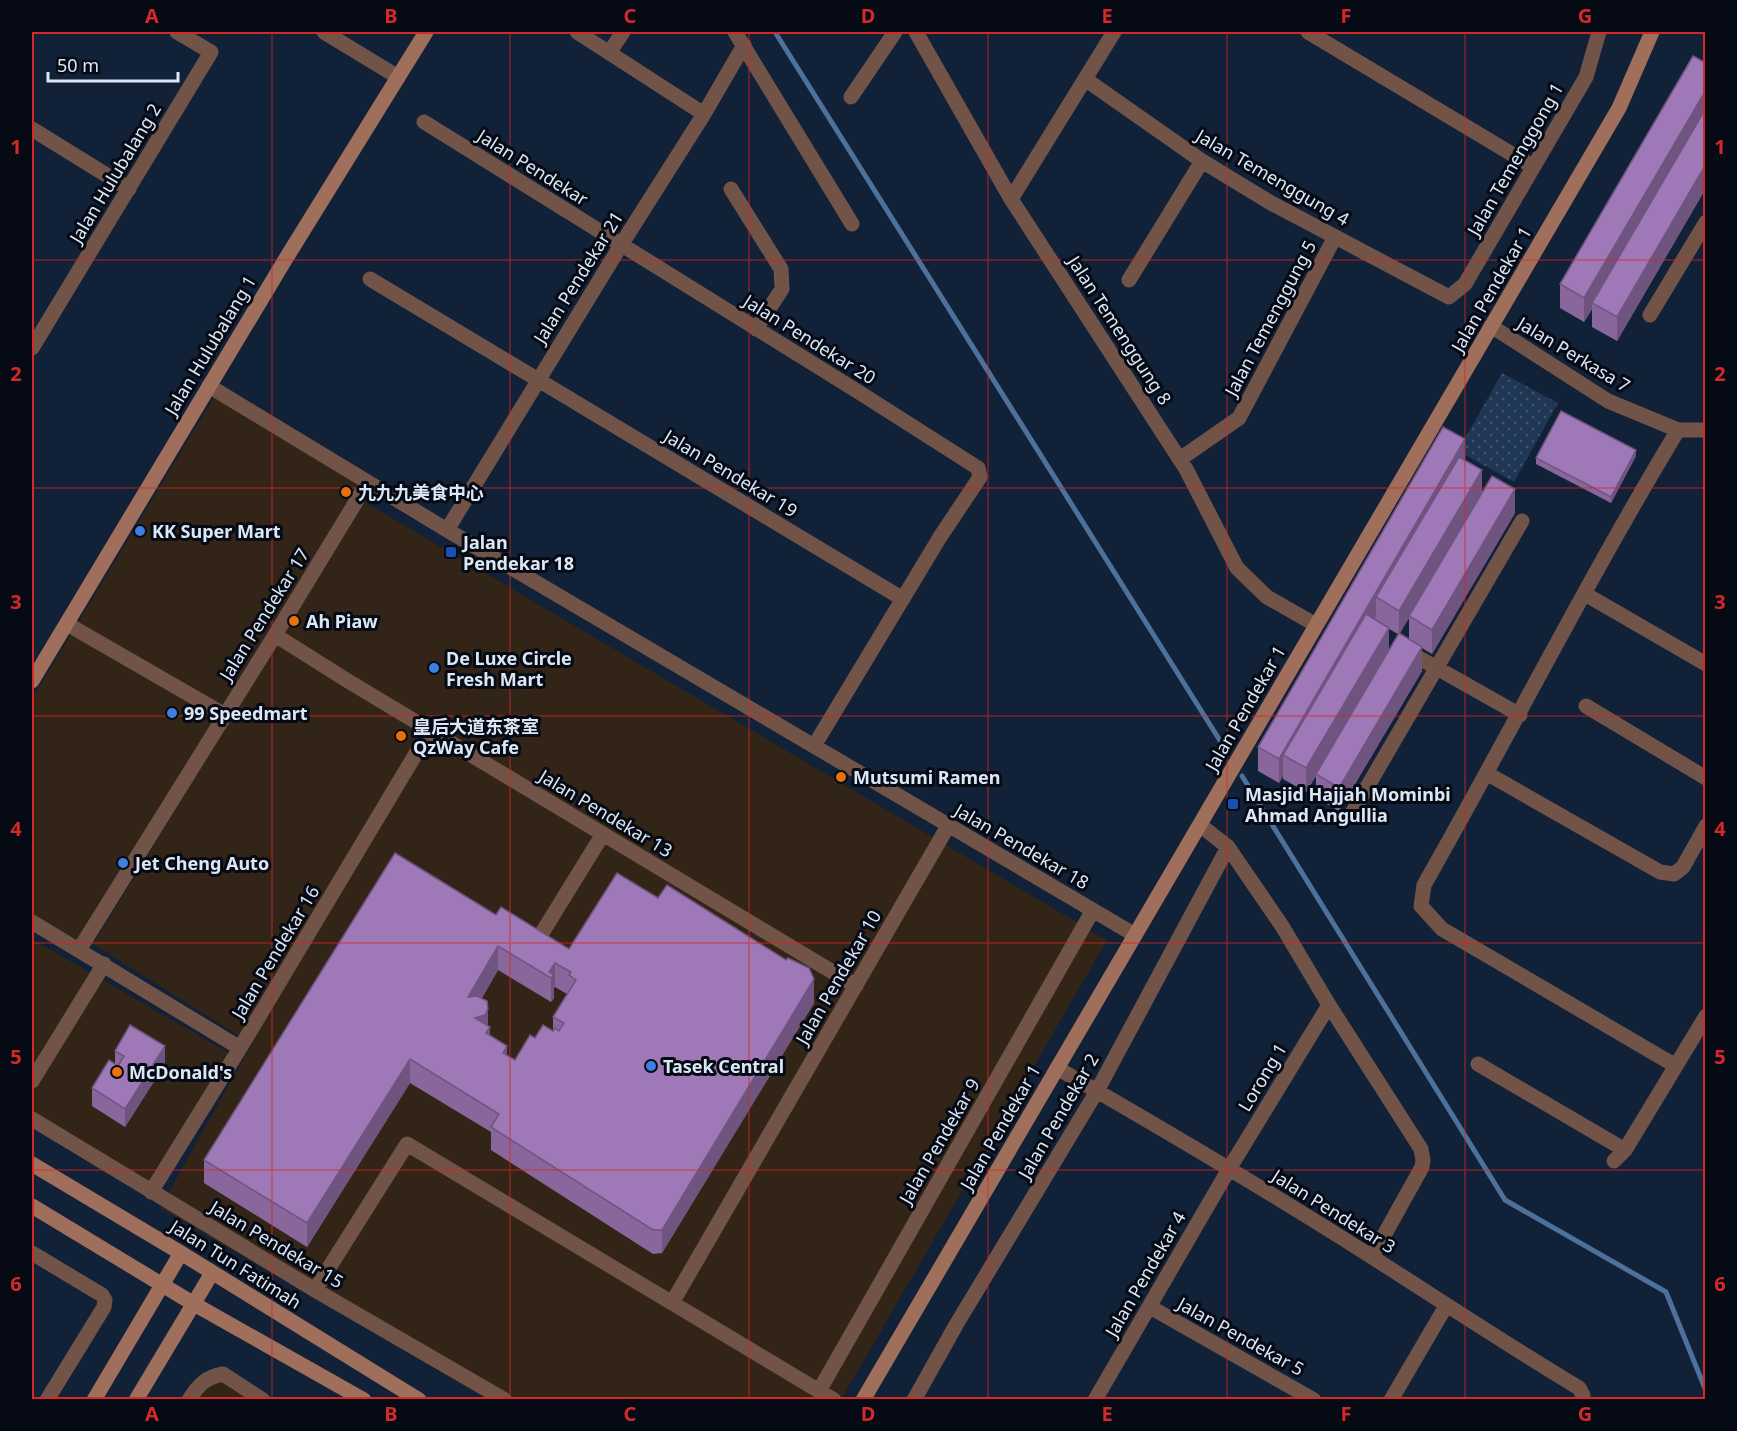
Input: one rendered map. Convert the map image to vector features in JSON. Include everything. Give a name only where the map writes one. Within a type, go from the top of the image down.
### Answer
[{"type":"street","name":"Jalan Hulubalang 2","points":[[32,348],[211,52],[177,32]]},
{"type":"street","points":[[324,32],[398,76]]},
{"type":"street","name":"Jalan Hulubalang 1","points":[[32,681],[149,484],[426,32]]},
{"type":"street","points":[[577,32],[705,114]]},
{"type":"street","points":[[609,53],[623,32]]},
{"type":"street","points":[[735,32],[852,224]]},
{"type":"street","points":[[851,97],[895,32]]},
{"type":"street","name":"Jalan Temenggung 8","points":[[916,32],[1011,199],[1180,459],[1237,568],[1267,597],[1316,626]]},
{"type":"street","points":[[1011,199],[1114,32]]},
{"type":"street","points":[[1308,32],[1532,166]]},
{"type":"street","name":"Jalan Temenggong 1","points":[[1449,297],[1465,284],[1586,77],[1599,32]]},
{"type":"street","name":"Jalan Pendekar 1","points":[[863,1400],[1619,108],[1652,32]]},
{"type":"street","name":"Jalan Pendekar 21","points":[[447,530],[621,245],[705,114],[744,45]]},
{"type":"street","name":"Jalan Temenggung 4","points":[[1085,79],[1202,161],[1271,203],[1449,297]]},
{"type":"street","name":"Jalan Pendekar","points":[[424,122],[621,245]]},
{"type":"street","points":[[32,129],[129,189]]},
{"type":"street","points":[[1129,280],[1202,161]]},
{"type":"street","points":[[731,189],[781,269],[782,289],[756,329]]},
{"type":"street","points":[[1650,315],[1706,222]]},
{"type":"street","name":"Jalan Temenggung 5","points":[[1180,459],[1239,418],[1335,237]]},
{"type":"street","name":"Jalan Pendekar 20","points":[[621,245],[978,468],[980,477],[940,537],[903,599]]},
{"type":"street","name":"Jalan Pendekar 19","points":[[369,279],[903,599]]},
{"type":"street","name":"Jalan Perkasa 7","points":[[1491,326],[1608,401],[1678,430],[1706,430]]},
{"type":"street","name":"Jalan Pendekar 18","points":[[209,386],[447,530],[1135,934]]},
{"type":"street","points":[[1676,1066],[1442,929],[1421,906],[1424,885],[1488,774],[1632,507],[1678,430]]},
{"type":"street","name":"Jalan Pendekar 17","points":[[79,950],[368,482]]},
{"type":"street","points":[[1352,813],[1522,521]]},
{"type":"street","points":[[1585,594],[1706,664]]},
{"type":"street","points":[[814,746],[903,599]]},
{"type":"street","points":[[67,624],[225,715]]},
{"type":"street","name":"Jalan Pendekar 13","points":[[275,635],[856,986]]},
{"type":"street","points":[[1403,648],[1520,715]]},
{"type":"street","points":[[1586,706],[1706,778]]},
{"type":"street","name":"Jalan Pendekar 16","points":[[151,1192],[430,730]]},
{"type":"street","points":[[1488,774],[1660,872],[1674,874],[1683,867],[1706,826]]},
{"type":"street","points":[[1200,825],[1228,847],[1282,926],[1329,1005],[1422,1149],[1422,1167],[1372,1257]]},
{"type":"street","name":"Jalan Pendekar 10","points":[[672,1303],[948,826]]},
{"type":"street","points":[[537,941],[603,834]]},
{"type":"street","name":"Jalan Pendekar 2","points":[[914,1400],[956,1325],[1097,1091],[1228,847]]},
{"type":"street","name":"Jalan Pendekar 9","points":[[819,1391],[1093,910]]},
{"type":"street","points":[[32,922],[240,1048]]},
{"type":"street","points":[[32,1081],[104,964]]},
{"type":"street","name":"Lorong 1","points":[[1229,1169],[1329,1005]]},
{"type":"street","points":[[1478,1064],[1620,1156],[1706,1016]]},
{"type":"street","name":"Jalan Pendekar 3","points":[[1057,1068],[1229,1169],[1372,1257],[1446,1306],[1579,1388],[1583,1397]]},
{"type":"street","name":"Jalan Pendekar 15","points":[[32,1119],[315,1290],[505,1400]]},
{"type":"street","points":[[315,1290],[407,1144],[834,1400]]},
{"type":"street","name":"Jalan Tun Fatimah","points":[[32,1164],[419,1400]]},
{"type":"street","name":"Jalan Pendekar 4","points":[[1095,1400],[1229,1169]]},
{"type":"street","points":[[32,1206],[194,1304],[364,1400]]},
{"type":"street","points":[[32,1253],[102,1295],[105,1300],[104,1307],[47,1400]]},
{"type":"street","points":[[94,1400],[181,1253]]},
{"type":"street","points":[[136,1400],[212,1273]]},
{"type":"street","points":[[1391,1400],[1446,1306]]},
{"type":"street","name":"Jalan Pendekar 5","points":[[1150,1307],[1314,1400]]},
{"type":"street","points":[[189,1400],[209,1376],[223,1374],[263,1400]]},
{"type":"shaded area","points":[[1502,373],[1558,403],[1514,482],[1458,451]]},
{"type":"shaded area","points":[[214,397],[359,484],[77,941],[32,914],[32,699]]},
{"type":"shaded area","points":[[365,502],[1107,940],[841,1400],[487,1399],[160,1208],[252,1044],[93,944]]},
{"type":"shaded area","points":[[32,939],[229,1053],[150,1182],[32,1114]]},
{"type":"shaded area","points":[[221,1381],[250,1400],[196,1400],[212,1383]]},
{"type":"building","points":[[1693,56],[1706,63],[1706,90],[1584,298],[1560,284]]},
{"type":"building","points":[[1706,108],[1706,164],[1617,317],[1592,303]]},
{"type":"building","points":[[1561,411],[1636,450],[1611,497],[1536,458]]},
{"type":"building","points":[[1443,427],[1465,439],[1279,759],[1258,747]]},
{"type":"building","points":[[1459,457],[1482,470],[1399,611],[1376,597]]},
{"type":"building","points":[[1492,476],[1515,489],[1432,630],[1409,616]]},
{"type":"building","points":[[1366,614],[1389,628],[1306,768],[1283,755]]},
{"type":"building","points":[[1399,633],[1422,647],[1339,788],[1316,774]]},
{"type":"building","name":"Tasek Central","points":[[395,853],[496,915],[501,907],[569,949],[617,873],[658,898],[667,885],[786,960],[788,958],[809,968],[814,979],[662,1230],[653,1230],[491,1127],[499,1114],[410,1059],[307,1223],[204,1160]],"holes":[[[498,946],[551,978],[554,975],[549,972],[555,963],[571,972],[569,975],[576,980],[553,1017],[564,1023],[559,1031],[555,1028],[553,1031],[543,1025],[535,1038],[530,1035],[515,1060],[503,1053],[507,1046],[486,1033],[490,1027],[475,1018],[485,1015],[488,1009],[487,1001],[477,996],[468,997]]]},
{"type":"building","points":[[130,1025],[165,1046],[125,1109],[92,1088],[109,1060],[118,1066],[124,1056],[115,1051]]},
{"type":"waterway","points":[[775,32],[1224,747]]},
{"type":"waterway","points":[[1242,776],[1505,1200],[1666,1292],[1706,1391]]},
{"type":"place","name":"九九九美食中心","points":[[346,492]]},
{"type":"place","name":"KK Super Mart","points":[[140,531]]},
{"type":"place","name":"Jalan Pendekar 18","points":[[451,552]]},
{"type":"place","name":"Ah Piaw","points":[[294,621]]},
{"type":"place","name":"De Luxe Circle Fresh Mart","points":[[434,668]]},
{"type":"place","name":"99 Speedmart","points":[[172,713]]},
{"type":"place","name":"皇后大道东茶室 QzWay Cafe","points":[[401,736]]},
{"type":"place","name":"Mutsumi Ramen","points":[[841,777]]},
{"type":"place","name":"Masjid Hajjah Mominbi Ahmad Angullia","points":[[1233,804]]},
{"type":"place","name":"Jet Cheng Auto","points":[[123,863]]},
{"type":"place","name":"Tasek Central","points":[[651,1066]]},
{"type":"place","name":"McDonald's","points":[[117,1072]]}]
